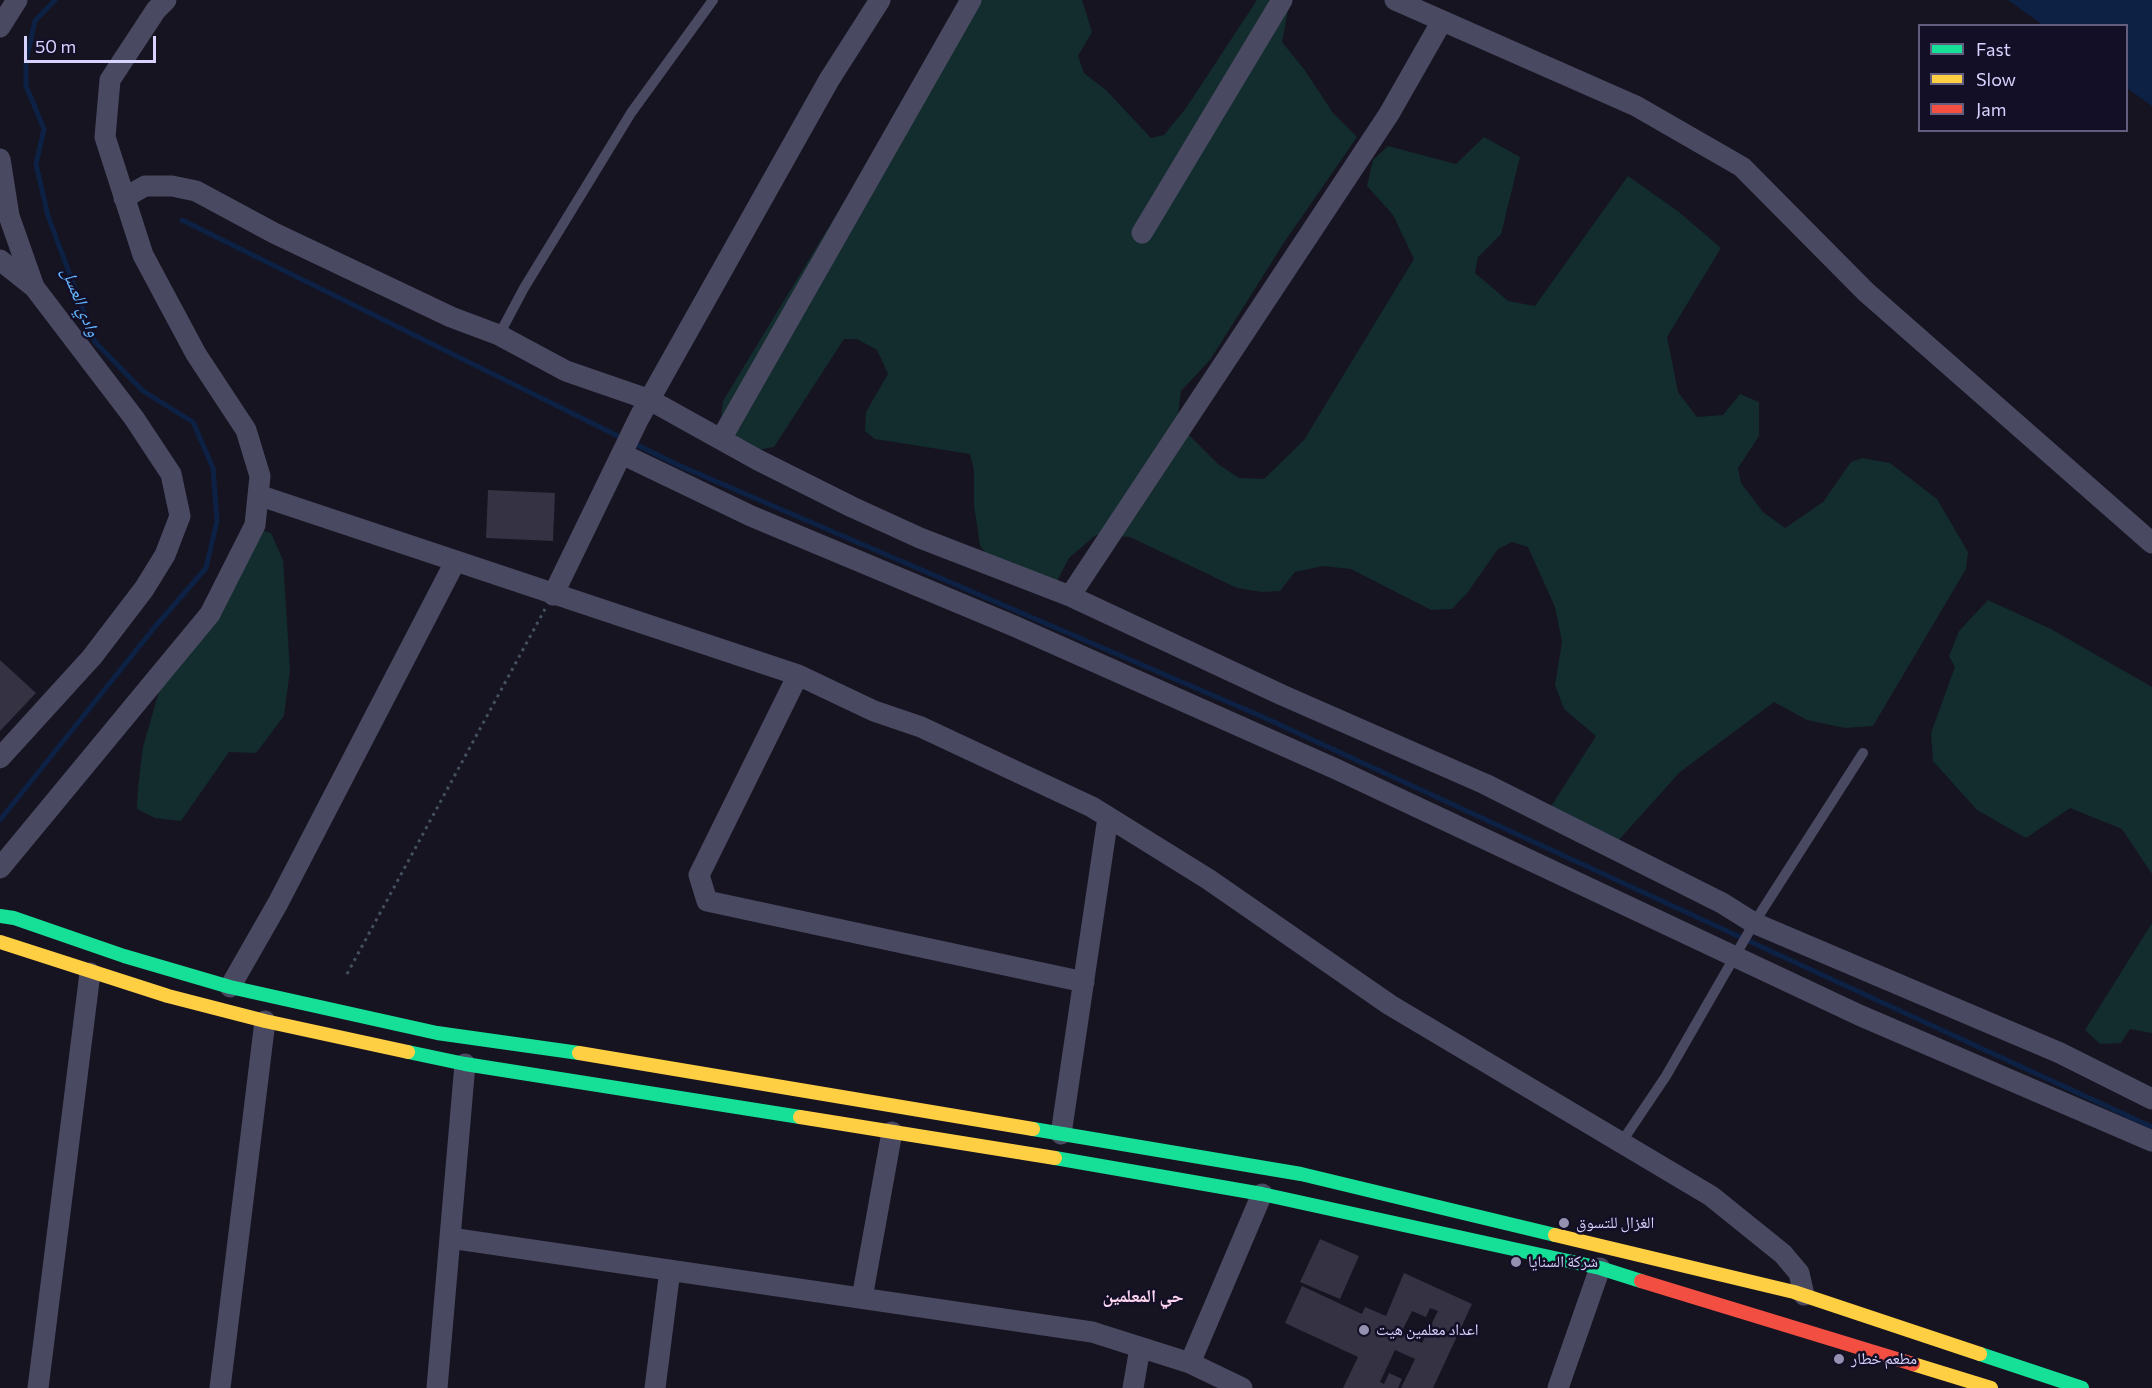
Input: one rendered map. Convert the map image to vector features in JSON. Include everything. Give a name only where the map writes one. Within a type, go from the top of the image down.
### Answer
[{"type":"main road","points":[[0,916],[14,918],[124,956],[230,987],[437,1033],[589,1054],[1301,1174],[1804,1295],[1881,1337],[1991,1388]]},
{"type":"main road","points":[[0,942],[90,973],[265,1021],[465,1064],[1262,1194],[1600,1268],[2082,1388]]},
{"type":"street","points":[[0,27],[17,0]]},
{"type":"street","points":[[0,868],[210,614],[255,525],[260,476],[246,430],[196,354],[143,255],[105,137],[110,80],[156,10],[166,0]]},
{"type":"street","points":[[552,595],[639,418],[829,80],[880,0]]},
{"type":"street","points":[[721,440],[971,0]]},
{"type":"street","points":[[1142,233],[1282,0]]},
{"type":"street","points":[[1395,0],[1636,106],[1742,167],[1866,292],[2152,543]]},
{"type":"street","points":[[1070,596],[1389,114],[1442,21]]},
{"type":"street","points":[[0,159],[9,216],[34,287]]},
{"type":"street","points":[[124,198],[145,186],[172,186],[196,191],[284,238],[452,317],[499,335],[566,371],[650,400],[721,440],[841,502],[910,533],[1070,596],[1282,695],[1485,784],[1722,903],[1754,923],[1863,967],[2060,1053],[2152,1099]]},
{"type":"street","points":[[0,758],[92,657],[144,589],[165,555],[180,516],[171,474],[134,418],[34,287],[1,263]]},
{"type":"street","points":[[623,450],[751,516],[1014,626],[1336,769],[1859,1015],[2152,1142]]},
{"type":"street","points":[[258,495],[552,595],[798,675],[874,711],[921,727],[1092,807],[1208,879],[1390,1005],[1711,1196],[1783,1254],[1798,1274],[1804,1295]]},
{"type":"street","points":[[230,987],[278,903],[455,562]]},
{"type":"street","points":[[798,675],[699,875],[707,901],[1084,982]]},
{"type":"street","points":[[1061,1134],[1108,817]]},
{"type":"street","points":[[38,1388],[90,973]]},
{"type":"street","points":[[220,1388],[265,1021]]},
{"type":"street","points":[[437,1388],[465,1064]]},
{"type":"street","points":[[862,1298],[892,1132]]},
{"type":"street","points":[[1190,1363],[1262,1194]]},
{"type":"street","points":[[450,1238],[1092,1332],[1190,1363],[1242,1388]]},
{"type":"street","points":[[1558,1388],[1600,1268]]},
{"type":"street","points":[[655,1388],[670,1270]]},
{"type":"street","points":[[1133,1388],[1140,1348]]},
{"type":"lane","points":[[499,335],[524,288],[631,114],[713,0]]},
{"type":"lane","points":[[1621,1143],[1666,1076],[1754,923],[1863,753]]},
{"type":"path","points":[[347,974],[552,595]]},
{"type":"green space","points":[[959,0],[1082,0],[1092,32],[1078,56],[1084,73],[1106,90],[1151,138],[1164,135],[1186,108],[1257,0],[1282,0],[1289,5],[1282,42],[1304,69],[1333,113],[1357,137],[1285,241],[1210,360],[1181,391],[1177,423],[1218,464],[1239,478],[1264,479],[1304,440],[1414,259],[1393,215],[1367,186],[1373,160],[1388,146],[1456,164],[1484,137],[1520,157],[1501,234],[1478,257],[1475,273],[1508,301],[1535,306],[1628,176],[1679,212],[1721,248],[1667,337],[1678,392],[1697,417],[1723,415],[1740,394],[1759,402],[1759,436],[1738,468],[1741,483],[1763,512],[1785,528],[1823,502],[1851,462],[1862,458],[1890,463],[1937,499],[1968,552],[1966,569],[1873,726],[1845,728],[1807,720],[1774,702],[1680,772],[1616,843],[1550,808],[1596,736],[1564,709],[1555,685],[1562,642],[1555,607],[1528,547],[1512,542],[1498,549],[1468,592],[1452,609],[1431,610],[1351,569],[1323,566],[1295,572],[1280,591],[1262,592],[1237,588],[1130,537],[1096,535],[1069,558],[1054,587],[992,560],[980,546],[974,505],[974,470],[970,454],[875,439],[865,431],[866,412],[888,374],[877,350],[857,339],[844,339],[774,447],[758,450],[727,437],[721,419],[723,401],[901,108]]},
{"type":"green space","points":[[263,531],[271,533],[283,560],[290,670],[284,716],[256,753],[229,752],[181,821],[155,818],[137,809],[143,747],[160,688]]},
{"type":"green space","points":[[1988,600],[2051,629],[2152,687],[2152,874],[2122,829],[2070,808],[2026,838],[1977,810],[1933,761],[1931,733],[1955,667],[1949,656],[1959,631]]},
{"type":"green space","points":[[2152,923],[2152,1033],[2130,1029],[2121,1043],[2100,1044],[2085,1030]]},
{"type":"water","points":[[2008,0],[2152,0],[2152,106],[2128,89],[2128,24],[2042,24]]},
{"type":"building","points":[[488,490],[555,493],[553,541],[486,538]]},
{"type":"building","points":[[0,660],[36,693],[0,731]]},
{"type":"building","points":[[1320,1239],[1359,1256],[1340,1299],[1300,1282]]},
{"type":"building","points":[[1404,1273],[1472,1304],[1433,1388],[1401,1388],[1415,1359],[1395,1350],[1380,1382],[1384,1384],[1389,1373],[1402,1379],[1398,1388],[1343,1388],[1358,1357],[1285,1323],[1302,1286],[1362,1314],[1365,1307],[1386,1316]],"holes":[[[1430,1308],[1438,1311],[1422,1343],[1401,1333],[1412,1311],[1426,1317]]]},
{"type":"waterway","name":"وادي العسل","points":[[0,820],[154,628],[206,568],[217,521],[213,468],[193,422],[143,391],[95,342],[48,216],[36,164],[44,129],[26,86],[26,61],[35,21],[55,0]]},
{"type":"waterway","points":[[182,220],[624,439]]},
{"type":"waterway","points":[[633,443],[678,465],[1263,717],[2152,1127]]},
{"type":"traffic: fast","points":[[0,916],[14,918],[124,956],[230,987],[437,1033],[579,1053]]},
{"type":"traffic: fast","points":[[408,1052],[465,1064],[800,1117]]},
{"type":"traffic: fast","points":[[1033,1129],[1301,1174],[1555,1235]]},
{"type":"traffic: fast","points":[[1055,1158],[1262,1194],[1600,1268],[1641,1281]]},
{"type":"traffic: fast","points":[[1980,1354],[2082,1388]]},
{"type":"traffic: slow","points":[[0,942],[168,996],[265,1021],[408,1052]]},
{"type":"traffic: slow","points":[[579,1053],[1033,1129]]},
{"type":"traffic: slow","points":[[800,1117],[1055,1158]]},
{"type":"traffic: slow","points":[[1555,1235],[1794,1292],[1980,1354]]},
{"type":"traffic: slow","points":[[1913,1364],[1991,1388]]},
{"type":"traffic: jam","points":[[1641,1281],[1913,1364]]},
{"type":"place","name":"الغزال للتسوق","points":[[1564,1223]]},
{"type":"place","name":"شركة السنايا","points":[[1516,1262]]},
{"type":"place","name":"اعداد معلمين هيت","points":[[1364,1330]]},
{"type":"place","name":"مطعم خطار","points":[[1839,1359]]},
{"type":"district","name":"حي المعلمين","points":[[1143,1296]]}]
